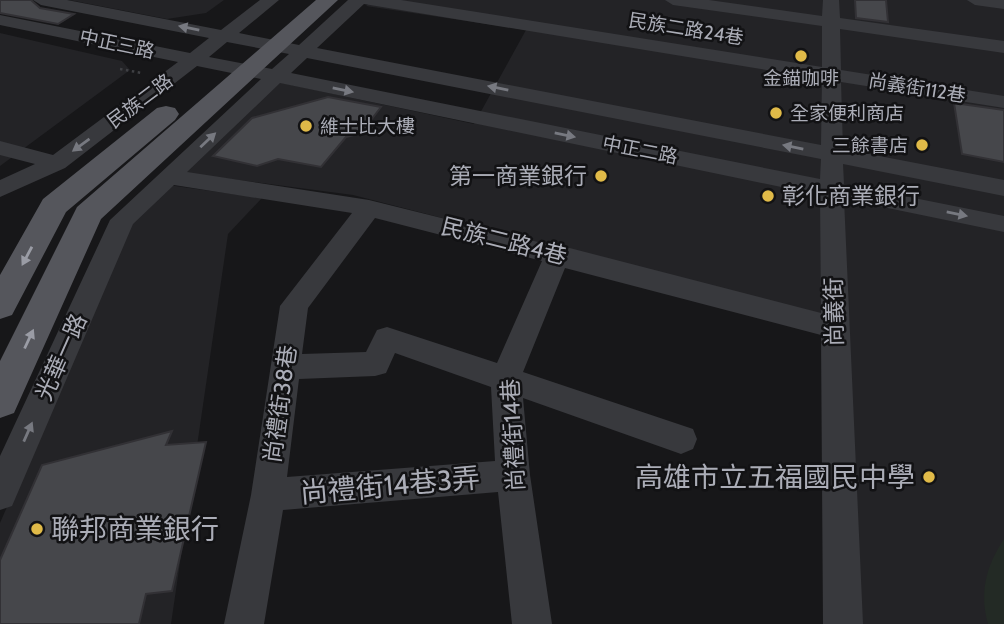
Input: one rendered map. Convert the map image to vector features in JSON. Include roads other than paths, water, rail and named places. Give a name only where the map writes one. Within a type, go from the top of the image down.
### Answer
[{"type":"main road","name":"民族二路","points":[[88,214],[250,71],[268,43],[303,0]]},
{"type":"main road","name":"民族二路","points":[[268,43],[328,0]]},
{"type":"main road","name":"民族二路","points":[[0,306],[54,206],[250,71]]},
{"type":"main road","name":"光華一路","points":[[0,401],[88,214]]},
{"type":"street","name":"中正三路","points":[[41,0],[306,50]]},
{"type":"street","name":"民族二路","points":[[0,189],[57,163],[271,0]]},
{"type":"street","name":"民族二路","points":[[122,220],[169,177],[250,71],[306,50],[358,0]]},
{"type":"street","name":"民族二路24巷","points":[[369,0],[831,74]]},
{"type":"street","points":[[673,0],[830,11],[1004,47]]},
{"type":"street","points":[[975,0],[1004,4]]},
{"type":"street","name":"尚義街","points":[[830,11],[834,327],[843,624]]},
{"type":"street","name":"中正三路","points":[[0,20],[250,71]]},
{"type":"street","name":"中正二路","points":[[306,50],[1004,188]]},
{"type":"street","name":"中正二路","points":[[250,71],[1004,224]]},
{"type":"street","name":"尚義街112巷","points":[[831,74],[1004,102]]},
{"type":"street","points":[[0,148],[57,163]]},
{"type":"street","name":"民族二路4巷","points":[[169,177],[369,208],[558,254],[834,327]]},
{"type":"street","name":"尚禮街38巷","points":[[244,624],[268,495],[294,306],[369,208]]},
{"type":"street","name":"光華一路","points":[[0,494],[122,220]]},
{"type":"street","name":"尚禮街14巷","points":[[532,624],[513,475],[506,377],[558,254]]},
{"type":"street","points":[[284,367],[375,364],[387,338],[681,439]]},
{"type":"street","name":"尚禮街14巷3弄","points":[[268,495],[513,475]]},
{"type":"place","name":"金錨咖啡","points":[[801,56]]},
{"type":"place","name":"全家便利商店","points":[[776,113]]},
{"type":"place","name":"維士比大樓","points":[[306,126]]},
{"type":"place","name":"三餘書店","points":[[922,145]]},
{"type":"place","name":"第一商業銀行","points":[[601,176]]},
{"type":"place","name":"彰化商業銀行","points":[[768,196]]},
{"type":"place","name":"高雄市立五福國民中學","points":[[929,477]]},
{"type":"place","name":"聯邦商業銀行","points":[[37,529]]}]
